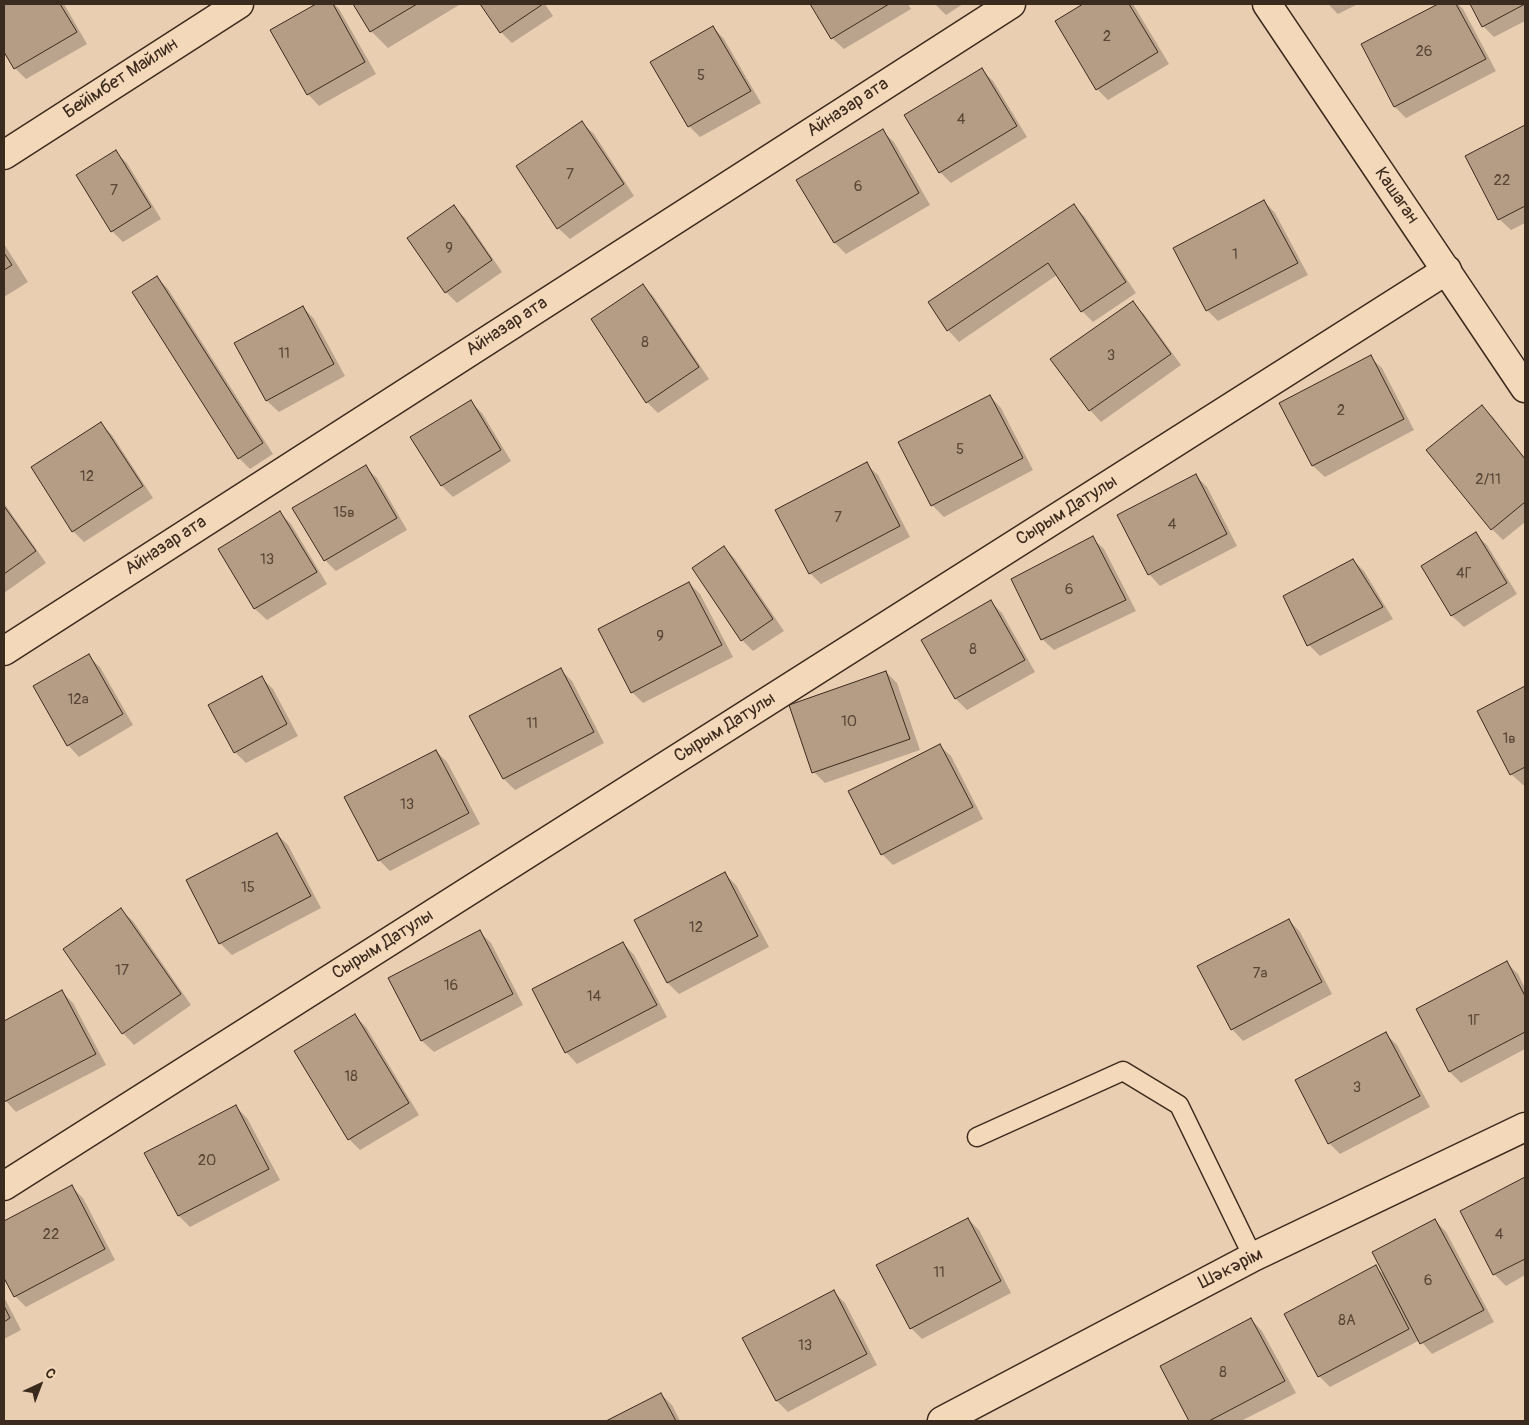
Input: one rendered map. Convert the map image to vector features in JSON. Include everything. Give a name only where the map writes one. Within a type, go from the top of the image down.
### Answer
[{"type":"street","name":"Бейімбет Майлин","points":[[4,155],[239,4]]},
{"type":"street","name":"Айназар ата","points":[[4,650],[1011,4]]},
{"type":"street","name":"Кашаган","points":[[1267,4],[1525,388]]},
{"type":"street","name":"Сырым Датулы","points":[[4,1186],[1446,270]]},
{"type":"street","name":"Шәкәрім","points":[[942,1421],[1253,1257],[1525,1127]]},
{"type":"lane","points":[[977,1137],[1123,1071],[1179,1105],[1253,1257]]},
{"type":"building","points":[[4,4],[60,4],[77,32],[14,69],[4,52]]},
{"type":"building","points":[[316,4],[333,4],[365,62],[307,95],[270,30]]},
{"type":"building","points":[[353,4],[417,4],[370,32]]},
{"type":"building","points":[[480,4],[543,4],[500,33]]},
{"type":"building","points":[[810,4],[889,4],[831,39]]},
{"type":"building","points":[[1083,4],[1129,4],[1158,52],[1096,90],[1055,21]]},
{"type":"building","points":[[1438,4],[1456,4],[1486,59],[1394,107],[1361,44]]},
{"type":"building","points":[[1470,4],[1525,4],[1482,27]]},
{"type":"building","points":[[713,26],[751,91],[688,127],[650,62]]},
{"type":"building","points":[[982,68],[1017,126],[939,173],[904,115]]},
{"type":"building","points":[[582,121],[624,184],[557,229],[516,166]]},
{"type":"building","points":[[1525,125],[1525,206],[1498,220],[1465,156]]},
{"type":"building","points":[[883,129],[919,193],[834,243],[796,180]]},
{"type":"building","points":[[116,150],[151,207],[111,232],[76,175]]},
{"type":"building","points":[[1264,200],[1298,263],[1206,311],[1173,248]]},
{"type":"building","points":[[1074,204],[1126,282],[1081,312],[1048,263],[947,331],[928,302]]},
{"type":"building","points":[[454,205],[492,260],[445,293],[407,238]]},
{"type":"building","points":[[4,253],[12,265],[4,270]]},
{"type":"building","points":[[157,276],[263,443],[238,459],[132,292]]},
{"type":"building","points":[[643,284],[699,367],[646,403],[591,319]]},
{"type":"building","points":[[1133,301],[1171,354],[1089,411],[1050,359]]},
{"type":"building","points":[[303,306],[334,364],[266,401],[234,343]]},
{"type":"building","points":[[1371,355],[1404,419],[1312,466],[1279,403]]},
{"type":"building","points":[[990,395],[1023,458],[931,506],[898,442]]},
{"type":"building","points":[[471,400],[501,450],[441,486],[410,437]]},
{"type":"building","points":[[1482,405],[1525,459],[1525,502],[1491,530],[1426,450]]},
{"type":"building","points":[[101,422],[143,486],[72,532],[31,467]]},
{"type":"building","points":[[867,462],[900,526],[809,574],[775,510]]},
{"type":"building","points":[[366,465],[397,518],[324,561],[292,508]]},
{"type":"building","points":[[1196,474],[1227,534],[1148,575],[1117,515]]},
{"type":"building","points":[[4,506],[36,551],[4,574]]},
{"type":"building","points":[[280,511],[317,572],[254,609],[218,549]]},
{"type":"building","points":[[1476,532],[1507,583],[1451,616],[1421,566]]},
{"type":"building","points":[[1093,536],[1126,600],[1041,640],[1011,579]]},
{"type":"building","points":[[724,546],[773,619],[741,641],[692,568]]},
{"type":"building","points":[[1353,559],[1383,607],[1307,646],[1283,596]]},
{"type":"building","points":[[689,582],[722,645],[631,693],[598,629]]},
{"type":"building","points":[[991,600],[1025,660],[955,699],[921,640]]},
{"type":"building","points":[[89,654],[123,714],[67,746],[33,686]]},
{"type":"building","points":[[561,668],[594,732],[503,779],[469,716]]},
{"type":"building","points":[[886,671],[910,739],[812,773],[789,705]]},
{"type":"building","points":[[262,676],[287,724],[234,753],[208,705]]},
{"type":"building","points":[[1525,686],[1525,767],[1510,775],[1477,711]]},
{"type":"building","points":[[940,744],[973,807],[881,855],[848,791]]},
{"type":"building","points":[[436,750],[469,813],[378,861],[344,797]]},
{"type":"building","points":[[277,833],[311,896],[219,944],[186,880]]},
{"type":"building","points":[[725,872],[758,936],[667,983],[634,920]]},
{"type":"building","points":[[121,908],[181,994],[122,1034],[63,949]]},
{"type":"building","points":[[1289,919],[1322,982],[1231,1030],[1197,966]]},
{"type":"building","points":[[480,930],[513,994],[421,1041],[388,978]]},
{"type":"building","points":[[623,942],[657,1005],[565,1053],[532,989]]},
{"type":"building","points":[[1507,961],[1525,996],[1525,1032],[1449,1072],[1416,1009]]},
{"type":"building","points":[[62,990],[96,1054],[4,1102],[4,1021]]},
{"type":"building","points":[[355,1014],[409,1103],[348,1140],[294,1051]]},
{"type":"building","points":[[1386,1032],[1420,1096],[1328,1144],[1295,1080]]},
{"type":"building","points":[[236,1105],[269,1169],[178,1216],[144,1153]]},
{"type":"building","points":[[1525,1177],[1525,1259],[1493,1275],[1460,1211]]},
{"type":"building","points":[[72,1185],[105,1249],[14,1297],[4,1278],[4,1221]]},
{"type":"building","points":[[968,1218],[1001,1281],[910,1329],[876,1265]]},
{"type":"building","points":[[1435,1219],[1484,1310],[1420,1344],[1372,1252]]},
{"type":"building","points":[[1376,1265],[1409,1329],[1318,1377],[1284,1314]]},
{"type":"building","points":[[834,1290],[867,1354],[776,1401],[742,1338]]},
{"type":"building","points":[[4,1306],[10,1318],[4,1322]]},
{"type":"building","points":[[1251,1318],[1285,1381],[1209,1421],[1189,1421],[1160,1366]]},
{"type":"building","points":[[661,1393],[676,1421],[606,1421]]}]
